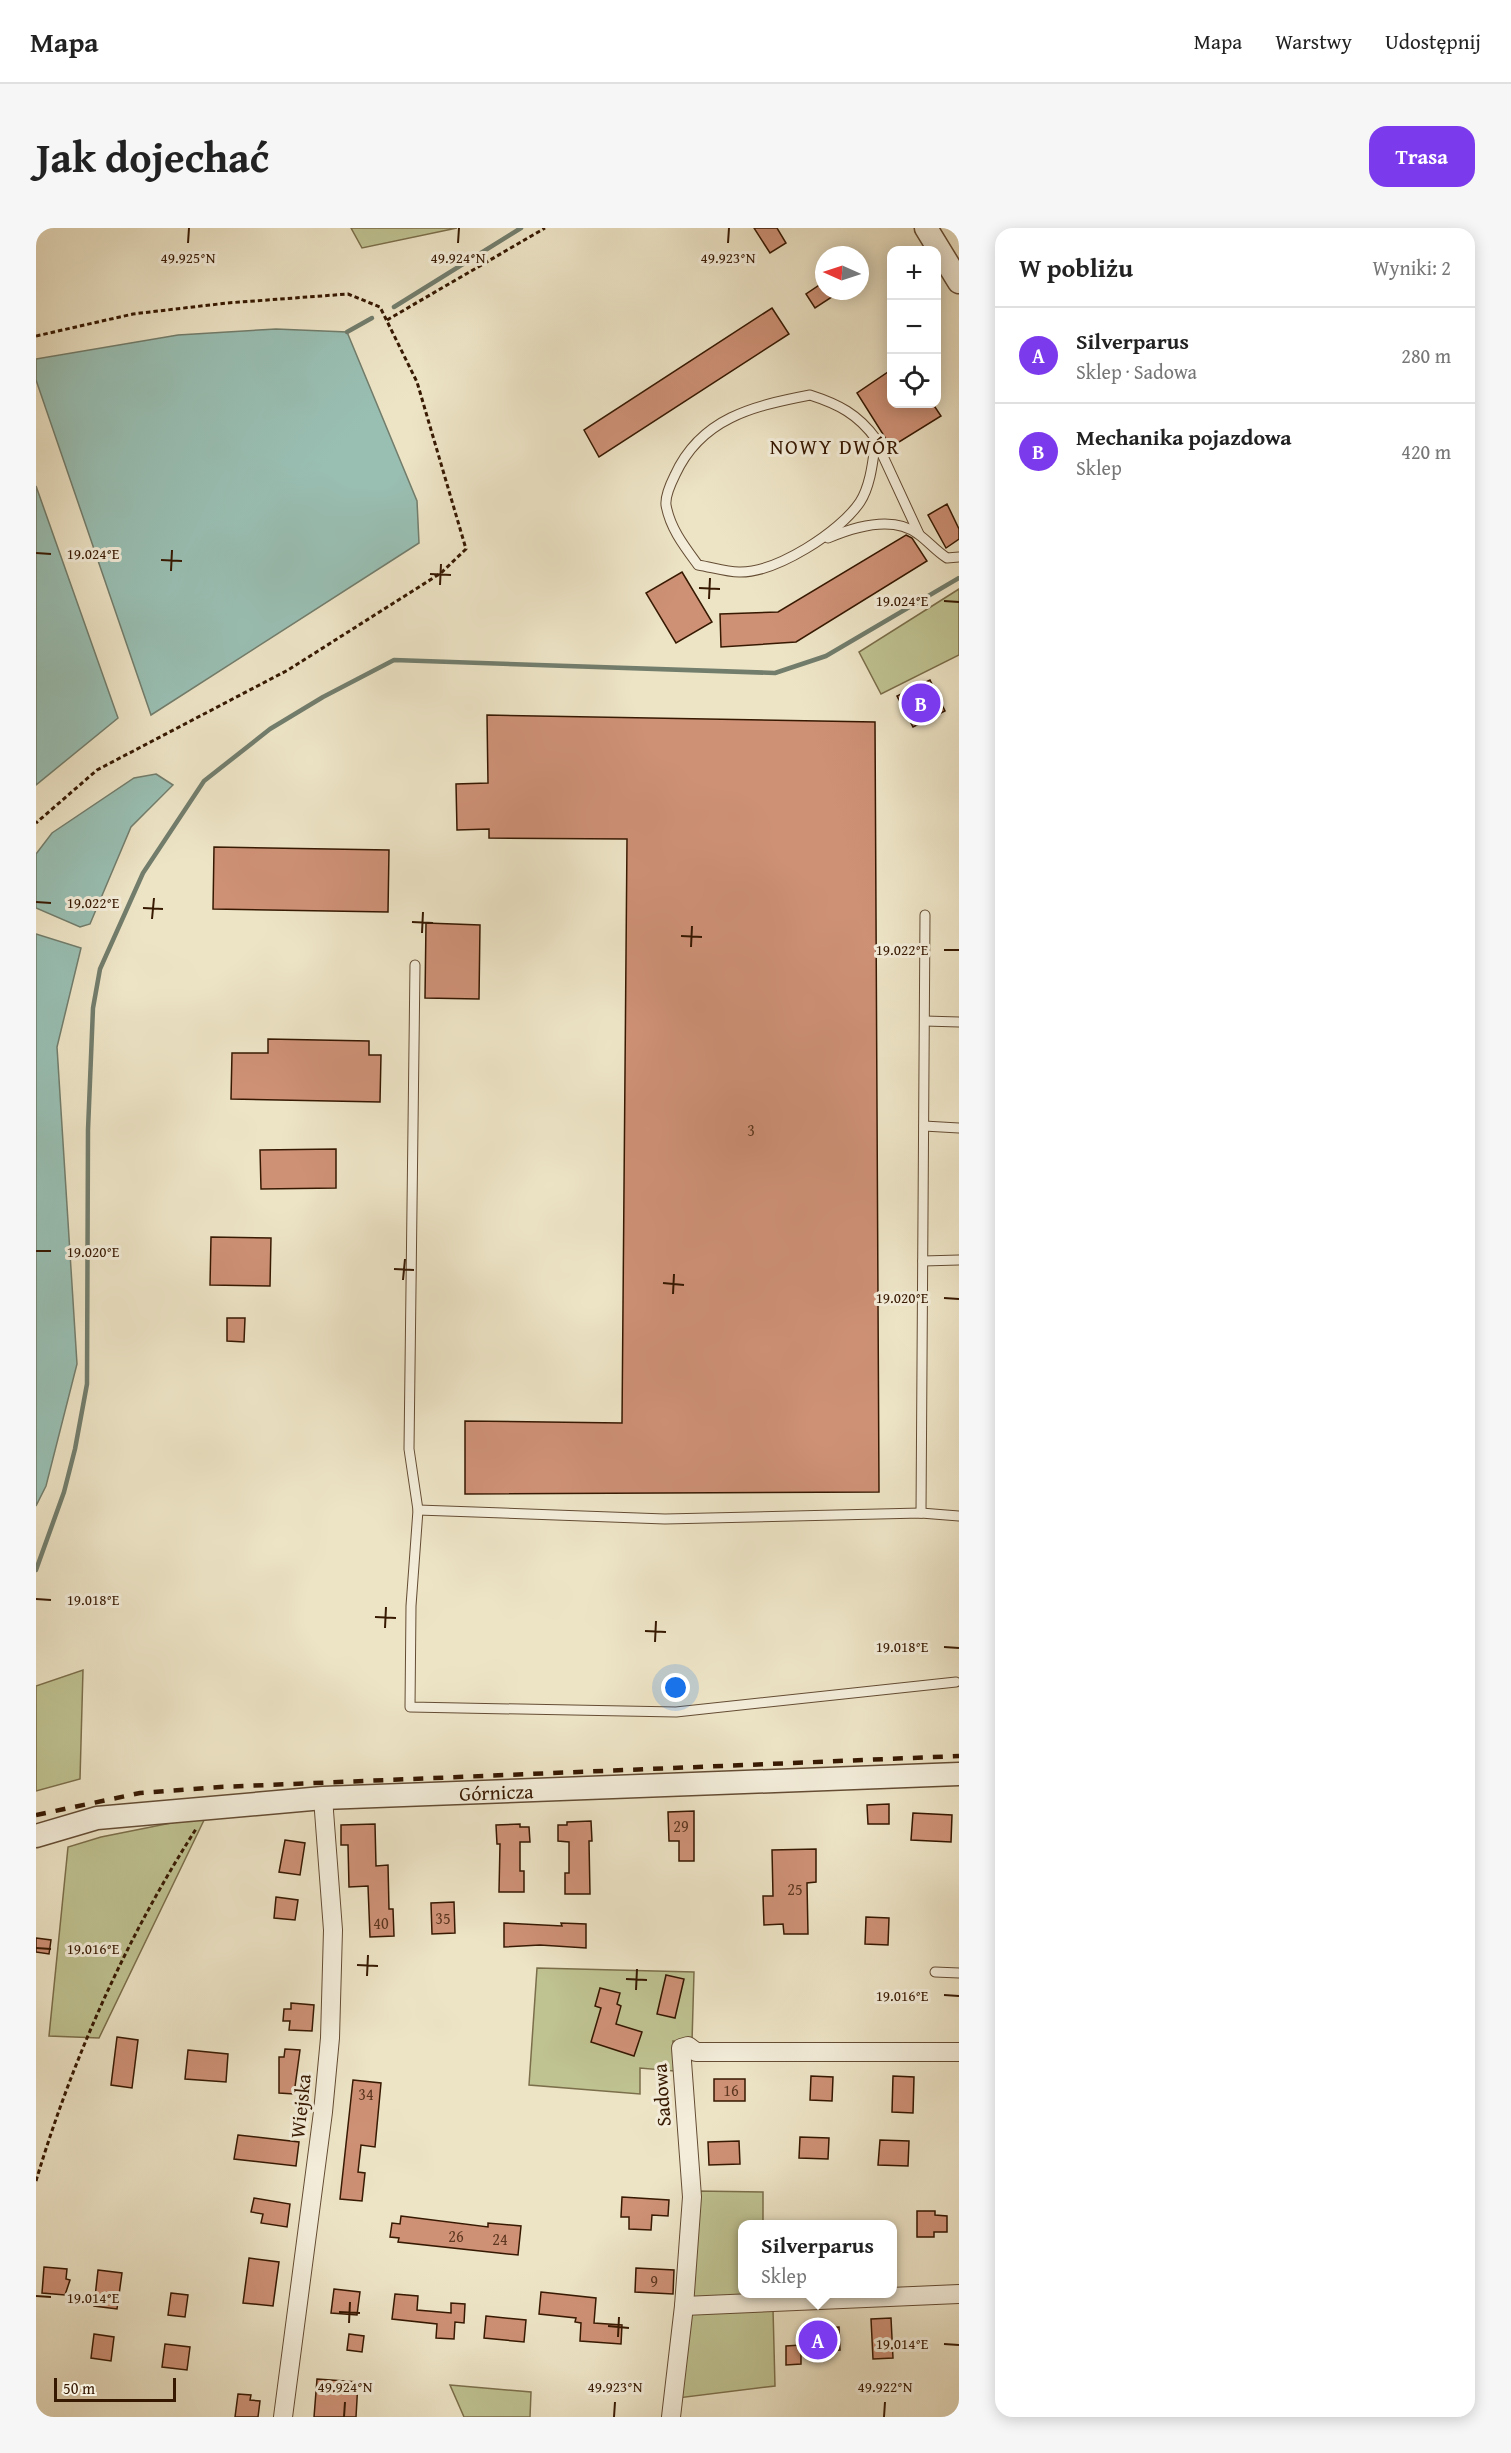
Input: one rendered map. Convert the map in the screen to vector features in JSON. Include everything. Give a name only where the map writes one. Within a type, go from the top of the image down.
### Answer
[{"type":"street","points":[[926,228],[959,282]]},
{"type":"street","name":"Górnicza","points":[[36,1836],[98,1818],[323,1798],[959,1774]]},
{"type":"street","name":"Wiejska","points":[[283,2417],[323,2112],[330,2038],[333,1930],[323,1798]]},
{"type":"street","name":"Sadowa","points":[[671,2417],[684,2306],[692,2197],[681,2048],[688,2046],[696,2052],[959,2052]]},
{"type":"street","points":[[897,2297],[959,2294]]},
{"type":"street","points":[[684,2306],[867,2298]]},
{"type":"lane","points":[[919,534],[903,526],[855,527],[761,569],[740,572],[698,565],[672,528],[665,502],[670,484],[685,453],[717,425],[745,409],[810,395],[839,405],[864,422],[876,440],[919,534],[932,548],[947,558],[959,557]]},
{"type":"lane","points":[[820,542],[861,501],[871,471],[876,440]]},
{"type":"lane","points":[[921,1514],[925,915]]},
{"type":"lane","points":[[415,965],[410,1449],[418,1510],[411,1606],[410,1707],[676,1712],[956,1682]]},
{"type":"lane","points":[[925,1021],[959,1022]]},
{"type":"lane","points":[[924,1126],[959,1128]]},
{"type":"lane","points":[[923,1261],[959,1260]]},
{"type":"lane","points":[[418,1510],[665,1519],[921,1514],[959,1516]]},
{"type":"lane","points":[[935,1972],[959,1973]]},
{"type":"path","points":[[387,320],[545,228]]},
{"type":"path","points":[[36,336],[133,314],[227,303],[348,294],[380,307],[417,382],[466,549],[441,573],[288,670],[97,770],[36,823]]},
{"type":"path","points":[[36,2181],[95,2015],[183,1849],[210,1807]]},
{"type":"green space","points":[[351,228],[457,228],[362,248]]},
{"type":"green space","points":[[959,589],[959,655],[881,694],[859,652]]},
{"type":"green space","points":[[83,1670],[80,1779],[36,1791],[36,1686]]},
{"type":"green space","points":[[206,1816],[99,2038],[49,2036],[68,1847],[101,1837]]},
{"type":"green space","points":[[537,1968],[694,1972],[692,2042],[673,2041],[674,2071],[640,2068],[640,2094],[529,2085]]},
{"type":"green space","points":[[696,2191],[763,2192],[763,2220],[738,2220],[738,2298],[741,2298],[694,2300],[691,2292]]},
{"type":"green space","points":[[773,2309],[775,2386],[678,2398],[687,2321],[693,2312]]},
{"type":"green space","points":[[450,2385],[531,2392],[530,2417],[464,2417]]},
{"type":"water","points":[[276,329],[347,332],[417,501],[419,543],[151,715],[36,380],[36,359],[178,335]]},
{"type":"water","points":[[36,486],[118,718],[36,785]]},
{"type":"water","points":[[156,774],[173,785],[131,827],[90,924],[80,927],[36,908],[36,854],[52,833],[134,778]]},
{"type":"water","points":[[36,934],[81,948],[57,1047],[77,1364],[46,1486],[36,1506]]},
{"type":"building","points":[[754,228],[777,228],[786,243],[770,253]]},
{"type":"building","points":[[815,288],[815,300],[827,300],[815,308],[806,294]]},
{"type":"building","points":[[772,308],[789,334],[599,457],[584,430]]},
{"type":"building","points":[[887,373],[887,408],[936,408],[941,416],[891,447],[857,393]]},
{"type":"building","points":[[947,504],[959,529],[959,539],[946,548],[928,515]]},
{"type":"building","points":[[906,535],[912,538],[927,561],[796,642],[721,647],[720,614],[778,612]]},
{"type":"building","points":[[682,572],[712,622],[676,643],[646,593]]},
{"type":"building","points":[[930,680],[945,711],[913,727],[897,696]]},
{"type":"building","points":[[487,715],[875,722],[879,1492],[465,1494],[465,1421],[622,1423],[627,839],[489,838],[489,829],[457,830],[456,784],[488,783]]},
{"type":"building","points":[[214,847],[389,850],[388,912],[213,909]]},
{"type":"building","points":[[426,923],[480,925],[479,999],[425,998]]},
{"type":"building","points":[[268,1039],[369,1041],[369,1055],[381,1055],[380,1102],[231,1099],[232,1053],[268,1053]]},
{"type":"building","points":[[336,1149],[336,1188],[261,1189],[260,1150]]},
{"type":"building","points":[[211,1237],[271,1238],[270,1286],[210,1285]]},
{"type":"building","points":[[227,1318],[245,1318],[244,1342],[227,1341]]},
{"type":"building","points":[[889,1804],[889,1824],[868,1824],[867,1805]]},
{"type":"building","points":[[694,1811],[694,1861],[679,1861],[679,1841],[669,1841],[668,1812]]},
{"type":"building","points":[[913,1813],[952,1815],[951,1842],[911,1840]]},
{"type":"building","points":[[591,1821],[590,1894],[565,1894],[565,1873],[569,1873],[569,1842],[558,1841],[558,1825],[567,1825],[567,1822]]},
{"type":"building","points":[[375,1824],[376,1866],[388,1865],[389,1909],[393,1909],[394,1936],[370,1937],[368,1886],[349,1887],[348,1845],[341,1845],[341,1825]]},
{"type":"building","points":[[520,1824],[520,1827],[529,1827],[530,1842],[520,1842],[520,1871],[524,1871],[524,1892],[499,1892],[500,1844],[497,1844],[496,1825]]},
{"type":"building","points":[[285,1840],[305,1843],[300,1875],[279,1872]]},
{"type":"building","points":[[816,1849],[816,1882],[807,1883],[808,1934],[784,1934],[783,1924],[764,1925],[763,1896],[773,1896],[772,1850]]},
{"type":"building","points":[[276,1897],[298,1900],[295,1920],[274,1918]]},
{"type":"building","points":[[454,1902],[455,1933],[432,1934],[431,1903]]},
{"type":"building","points":[[866,1917],[889,1918],[888,1945],[865,1944]]},
{"type":"building","points":[[504,1923],[562,1926],[561,1923],[586,1924],[586,1948],[540,1945],[504,1947]]},
{"type":"building","points":[[36,1938],[51,1940],[49,1954],[36,1952]]},
{"type":"building","points":[[666,1975],[684,1979],[675,2018],[657,2014]]},
{"type":"building","points":[[600,1988],[620,1993],[617,2004],[621,2006],[616,2024],[642,2032],[634,2056],[591,2042],[601,2008],[595,2006]]},
{"type":"building","points":[[291,2003],[314,2005],[312,2031],[289,2030],[290,2021],[283,2021],[284,2009],[291,2009]]},
{"type":"building","points":[[117,2037],[138,2040],[132,2088],[111,2085]]},
{"type":"building","points":[[285,2049],[300,2050],[294,2094],[279,2093],[279,2057],[284,2057]]},
{"type":"building","points":[[188,2050],[228,2054],[226,2082],[185,2079]]},
{"type":"building","points":[[811,2076],[833,2077],[832,2101],[810,2100]]},
{"type":"building","points":[[893,2076],[914,2077],[913,2113],[892,2112]]},
{"type":"building","points":[[714,2079],[745,2079],[745,2101],[714,2101]]},
{"type":"building","points":[[353,2080],[381,2083],[375,2147],[361,2145],[358,2172],[365,2173],[362,2201],[340,2199]]},
{"type":"building","points":[[238,2135],[299,2142],[296,2166],[234,2159]]},
{"type":"building","points":[[800,2137],[829,2138],[828,2159],[799,2158]]},
{"type":"building","points":[[880,2140],[909,2141],[908,2166],[878,2165]]},
{"type":"building","points":[[739,2141],[740,2164],[709,2165],[708,2142]]},
{"type":"building","points":[[622,2197],[669,2200],[668,2216],[652,2215],[651,2230],[629,2229],[629,2217],[621,2217]]},
{"type":"building","points":[[254,2198],[290,2204],[287,2227],[261,2223],[263,2214],[251,2212]]},
{"type":"building","points":[[917,2211],[935,2211],[935,2215],[947,2216],[947,2232],[934,2232],[934,2237],[917,2237]]},
{"type":"building","points":[[401,2216],[488,2227],[488,2223],[521,2226],[518,2255],[398,2242],[399,2238],[390,2237],[392,2223],[400,2224]]},
{"type":"building","points":[[249,2258],[279,2262],[273,2306],[243,2303]]},
{"type":"building","points":[[44,2267],[67,2269],[66,2279],[70,2280],[65,2295],[42,2293]]},
{"type":"building","points":[[636,2268],[674,2270],[673,2294],[635,2292]]},
{"type":"building","points":[[98,2270],[122,2273],[117,2309],[94,2306]]},
{"type":"building","points":[[334,2289],[360,2292],[357,2315],[331,2313]]},
{"type":"building","points":[[541,2292],[596,2298],[594,2323],[622,2325],[621,2344],[580,2341],[581,2323],[575,2322],[576,2318],[539,2314]]},
{"type":"building","points":[[171,2293],[188,2295],[185,2317],[168,2315]]},
{"type":"building","points":[[395,2294],[418,2296],[417,2310],[451,2313],[451,2303],[465,2304],[464,2323],[455,2322],[454,2339],[436,2338],[437,2324],[392,2319]]},
{"type":"building","points":[[486,2316],[526,2320],[524,2342],[484,2338]]},
{"type":"building","points":[[891,2318],[893,2358],[873,2359],[871,2319]]},
{"type":"building","points":[[839,2327],[840,2350],[805,2352],[803,2329]]},
{"type":"building","points":[[94,2334],[114,2337],[111,2361],[91,2358]]},
{"type":"building","points":[[349,2334],[364,2336],[362,2352],[347,2350]]},
{"type":"building","points":[[165,2344],[190,2347],[187,2370],[162,2367]]},
{"type":"building","points":[[801,2345],[801,2364],[786,2365],[786,2346]]},
{"type":"building","points":[[317,2379],[358,2382],[356,2417],[314,2417]]},
{"type":"building","points":[[238,2394],[251,2395],[250,2400],[260,2401],[258,2417],[235,2417]]},
{"type":"waterway","points":[[394,307],[521,228]]},
{"type":"waterway","points":[[347,332],[372,318]]},
{"type":"waterway","points":[[36,1570],[64,1492],[75,1449],[87,1384],[88,1130],[93,1008],[100,969],[143,873],[204,781],[270,729],[323,697],[394,660],[775,673],[826,656],[959,578]]},
{"type":"railway","points":[[36,1815],[140,1793],[220,1787],[959,1756]]},
{"type":"place","name":"Mechanika pojazdowa","points":[[921,703]]},
{"type":"place","name":"Silverparus","points":[[818,2340]]},
{"type":"district","name":"NOWY DWÓR","points":[[835,446]]}]
